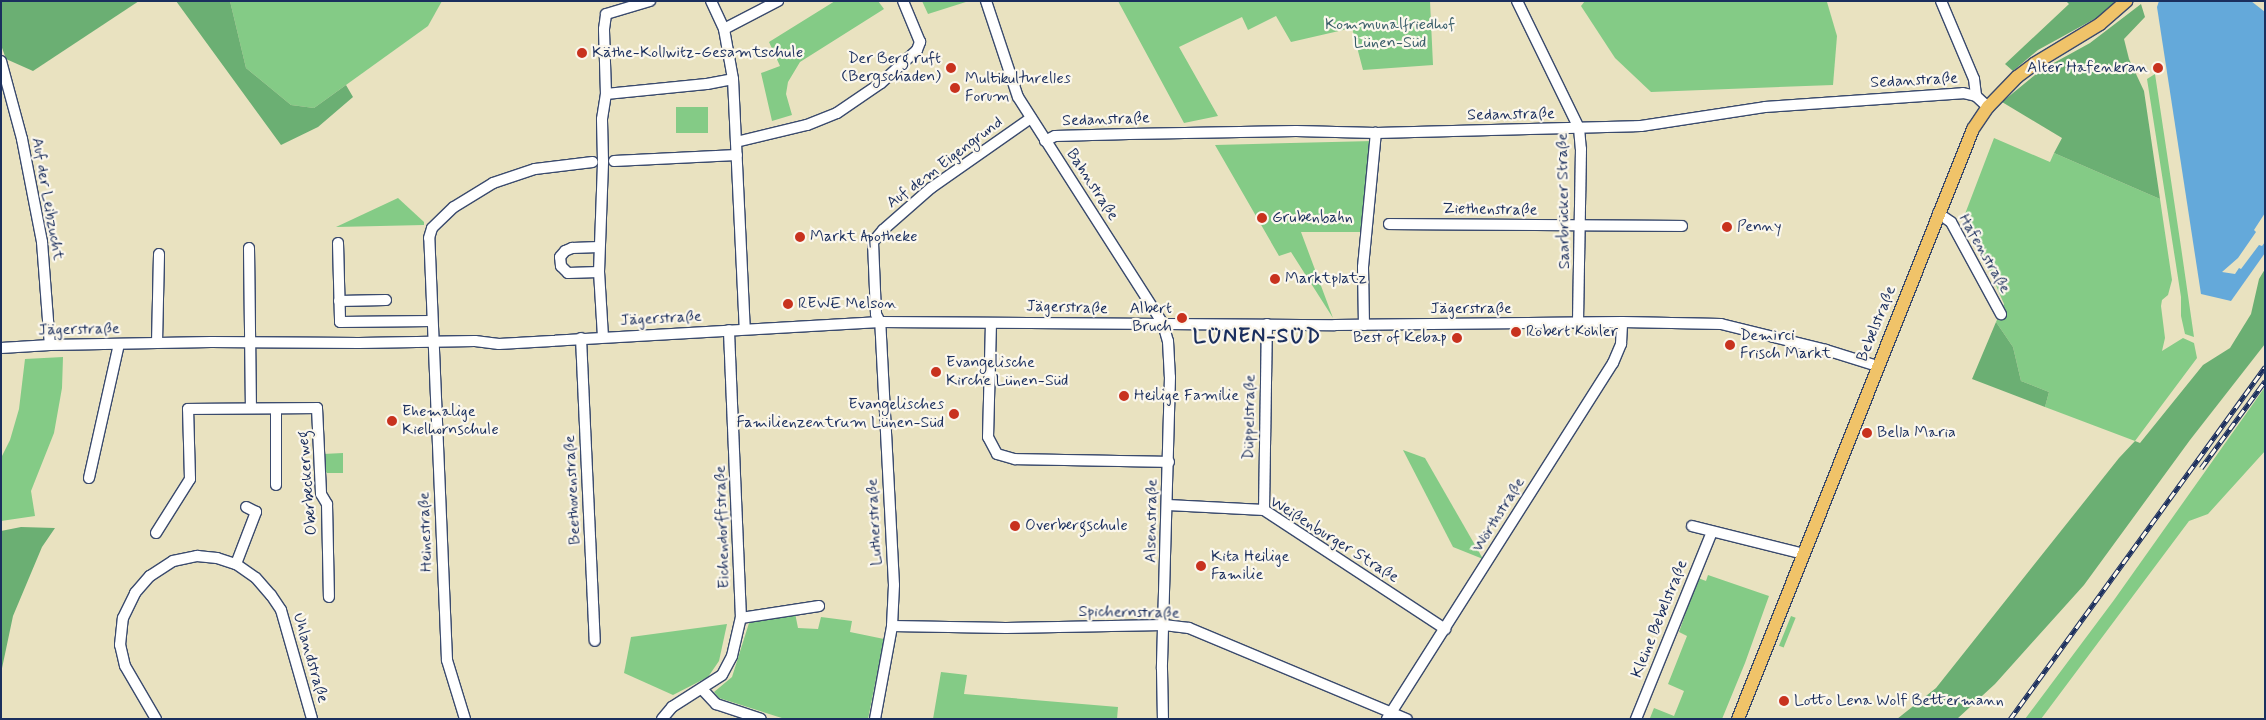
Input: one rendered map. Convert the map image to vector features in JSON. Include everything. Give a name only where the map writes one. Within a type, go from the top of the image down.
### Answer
[{"type":"main road","name":"Bebelstraße","points":[[1738,719],[1965,147],[1988,106],[2006,87],[2034,64],[2095,28],[2126,1]]},
{"type":"street","points":[[603,337],[599,272],[603,161],[602,119],[606,94],[604,29],[606,14],[650,1]]},
{"type":"street","points":[[710,1],[724,29],[733,79],[745,329]]},
{"type":"street","points":[[724,29],[778,1]]},
{"type":"street","points":[[736,142],[800,126],[837,113],[881,83],[917,50],[920,42],[903,1]]},
{"type":"street","name":"Bahnstraße","points":[[986,1],[1014,89],[1163,324]]},
{"type":"street","name":"Saarbrücker Straße","points":[[1517,1],[1579,128],[1581,149],[1578,324]]},
{"type":"street","name":"Sedanstraße","points":[[1941,1],[1974,79],[1976,96]]},
{"type":"street","name":"Auf der Leibzucht","points":[[1,61],[22,139],[42,242],[50,345]]},
{"type":"street","points":[[606,94],[707,84],[733,79]]},
{"type":"street","name":"Sedanstraße","points":[[1046,141],[1060,136],[1139,134],[1376,133],[1641,126],[1793,104],[1964,93],[1976,96],[1988,106]]},
{"type":"street","name":"Auf dem Eigengrund","points":[[880,322],[876,314],[873,242],[883,230],[931,188],[1031,118]]},
{"type":"street","points":[[1364,325],[1363,267],[1376,133]]},
{"type":"street","points":[[614,161],[736,155]]},
{"type":"street","name":"Heinestraße","points":[[465,719],[446,660],[429,238],[432,228],[438,222],[454,207],[479,190],[535,169],[593,162]]},
{"type":"street","name":"Hafenstraße","points":[[1938,213],[1951,222],[2001,314]]},
{"type":"street","name":"Ziethenstraße","points":[[1389,224],[1682,226]]},
{"type":"street","points":[[338,243],[340,322],[432,321]]},
{"type":"street","points":[[599,272],[568,273],[562,266],[560,257],[565,251],[572,248],[600,247]]},
{"type":"street","points":[[249,248],[250,408]]},
{"type":"street","points":[[157,343],[159,254]]},
{"type":"street","points":[[339,301],[386,300]]},
{"type":"street","name":"Jägerstraße","points":[[1,348],[157,343],[475,341],[499,344],[581,338],[667,336],[729,330],[880,322],[991,323],[1046,321],[1163,324],[1364,325],[1622,322],[1721,324],[1826,350],[1877,366]]},
{"type":"street","name":"Lutherstraße","points":[[875,719],[892,626],[892,544],[880,322]]},
{"type":"street","name":"Wörthstraße","points":[[1390,715],[1613,362],[1621,344],[1622,322]]},
{"type":"street","points":[[991,323],[988,437],[997,454],[1015,459],[1169,462]]},
{"type":"street","name":"Alsenstraße","points":[[1163,324],[1170,360],[1163,719]]},
{"type":"street","name":"Düppelstraße","points":[[1264,510],[1266,324]]},
{"type":"street","name":"Eichendorffstraße","points":[[662,719],[672,707],[722,675],[728,666],[740,618],[729,330]]},
{"type":"street","name":"Beethovenstraße","points":[[581,338],[595,641]]},
{"type":"street","points":[[90,478],[118,344]]},
{"type":"street","name":"Oberbeckerweg","points":[[156,533],[190,479],[188,409],[317,408],[322,494],[327,504],[329,597]]},
{"type":"street","name":"Oberbeckerweg","points":[[276,409],[276,485]]},
{"type":"street","name":"Weißenburger Straße","points":[[1168,505],[1264,510],[1445,629]]},
{"type":"street","points":[[236,564],[256,512],[246,507]]},
{"type":"street","points":[[1692,526],[1804,554]]},
{"type":"street","name":"Kleine Bebelstraße","points":[[1636,719],[1712,532]]},
{"type":"street","name":"Uhlandstraße","points":[[156,719],[125,666],[120,645],[123,618],[135,593],[150,576],[173,561],[197,556],[217,558],[236,564],[256,578],[271,595],[281,610],[312,719]]},
{"type":"street","points":[[740,618],[819,606]]},
{"type":"street","name":"Spichernstraße","points":[[892,626],[1006,628],[1164,625],[1189,628],[1390,715],[1407,719]]},
{"type":"street","points":[[702,689],[716,704],[761,719]]},
{"type":"green space","points":[[1,1],[139,1],[33,71],[6,59],[1,45]]},
{"type":"green space","points":[[176,1],[230,1],[246,68],[291,105],[314,108],[346,85],[353,97],[318,127],[281,145]]},
{"type":"green space","points":[[230,1],[442,1],[428,26],[314,108],[291,105],[246,68]]},
{"type":"green space","points":[[835,1],[878,1],[884,9],[800,62],[788,82],[786,94],[792,115],[772,121],[761,73],[780,66],[769,42]]},
{"type":"green space","points":[[922,1],[969,1],[928,14]]},
{"type":"green space","name":"Kommunalfriedhof Lünen-Süd","points":[[1118,1],[1430,1],[1433,65],[1363,70],[1352,28],[1291,42],[1276,16],[1248,30],[1242,17],[1179,47],[1218,116],[1184,123]]},
{"type":"green space","points":[[1585,1],[1827,2],[1837,36],[1833,85],[1651,92],[1615,58],[1581,6]]},
{"type":"green space","points":[[2066,1],[2115,1],[2107,12],[2038,50],[2013,71],[2005,64],[2069,4]]},
{"type":"green space","points":[[2141,4],[2145,17],[2124,39],[2129,59],[2144,91],[2160,199],[2054,153],[2062,138],[2002,102],[2041,70],[2090,43]]},
{"type":"green space","points":[[2155,74],[2194,337],[2185,334],[2181,316],[2181,297],[2147,79]]},
{"type":"green space","points":[[676,107],[708,107],[708,133],[676,133]]},
{"type":"green space","points":[[1994,138],[2050,162],[2054,153],[2160,199],[2172,280],[2168,295],[2162,300],[2161,306],[2165,338],[2162,351],[2183,338],[2194,343],[2197,358],[2135,441],[2045,407],[2049,392],[2021,381],[2013,347],[1996,322],[2004,304],[1965,214]]},
{"type":"green space","points":[[1373,141],[1364,232],[1301,232],[1333,318],[1291,252],[1279,256],[1215,145]]},
{"type":"green space","points":[[398,198],[424,222],[424,225],[336,227]]},
{"type":"green space","points":[[2265,269],[2265,344],[2190,440],[2084,585],[1995,684],[1957,719],[1897,719],[1936,688],[2119,458],[2135,441],[2140,443],[2203,365],[2230,348],[2251,314],[2259,279]]},
{"type":"green space","points":[[1996,322],[2013,347],[2021,381],[2049,392],[2045,407],[1972,379]]},
{"type":"green space","points":[[63,357],[62,388],[54,433],[31,491],[35,516],[1,521],[1,458],[10,440],[19,409],[25,359]]},
{"type":"green space","points":[[2265,387],[2265,451],[2208,514],[2189,521],[2041,719],[2025,719],[2114,600]]},
{"type":"green space","points":[[1403,450],[1425,458],[1483,559],[1453,547]]},
{"type":"green space","points":[[343,453],[343,473],[327,473],[323,469],[323,454]]},
{"type":"green space","points":[[21,527],[55,528],[42,547],[13,616],[1,673],[1,531]]},
{"type":"green space","points":[[1708,575],[1769,596],[1745,663],[1722,719],[1650,718],[1654,708],[1674,716],[1684,691],[1668,684],[1687,636],[1679,632],[1698,578],[1706,581]]},
{"type":"green space","points":[[795,613],[798,628],[818,629],[821,617],[852,621],[850,632],[884,639],[868,719],[785,719],[719,698],[714,692],[732,677],[749,623]]},
{"type":"green space","points":[[1791,616],[1796,618],[1784,648],[1779,646]]},
{"type":"green space","points":[[727,624],[719,661],[708,677],[673,695],[624,673],[631,637]]},
{"type":"green space","points":[[941,672],[967,675],[964,694],[1118,707],[1117,719],[933,719]]},
{"type":"water","points":[[2159,1],[2251,1],[2265,12],[2265,253],[2231,301],[2201,294],[2157,7]]},
{"type":"pier","points":[[2265,213],[2265,242],[2262,246],[2259,245],[2235,274],[2222,272],[2238,258],[2256,232],[2254,230]]},
{"type":"railway","points":[[2010,719],[2265,367]]},
{"type":"railway","points":[[2201,468],[2265,381]]},
{"type":"place","name":"Käthe-Kollwitz-Gesamtschule","points":[[582,53]]},
{"type":"place","name":"Der Berg ruft (Bergschaden)","points":[[951,68]]},
{"type":"place","name":"Alter Hafenkran","points":[[2158,68]]},
{"type":"place","name":"Multikulturelles Forum","points":[[955,88]]},
{"type":"place","name":"Grubenbahn","points":[[1262,218]]},
{"type":"place","name":"Penny","points":[[1727,227]]},
{"type":"place","name":"Markt Apotheke","points":[[800,237]]},
{"type":"place","name":"Marktplatz","points":[[1275,279]]},
{"type":"place","name":"REWE Melson","points":[[788,304]]},
{"type":"place","name":"Albert Bruch","points":[[1182,318]]},
{"type":"place","name":"Robert Köhler","points":[[1516,332]]},
{"type":"place","name":"Best of Kebap","points":[[1457,338]]},
{"type":"place","name":"Demirci Frisch Markt","points":[[1730,345]]},
{"type":"place","name":"Evangelische Kirche Lünen-Süd","points":[[936,372]]},
{"type":"place","name":"Heilige Familie","points":[[1124,396]]},
{"type":"place","name":"Evangelisches Familienzentrum Lünen-Süd","points":[[954,414]]},
{"type":"place","name":"Ehemalige Kielhornschule","points":[[392,421]]},
{"type":"place","name":"Bella Maria","points":[[1867,433]]},
{"type":"place","name":"Overbergschule","points":[[1015,526]]},
{"type":"place","name":"Kita Heilige Familie","points":[[1201,566]]},
{"type":"place","name":"Lotto Lena Wolf Bettermann","points":[[1784,701]]},
{"type":"district","name":"LÜNEN-SÜD","points":[[1257,336]]}]
